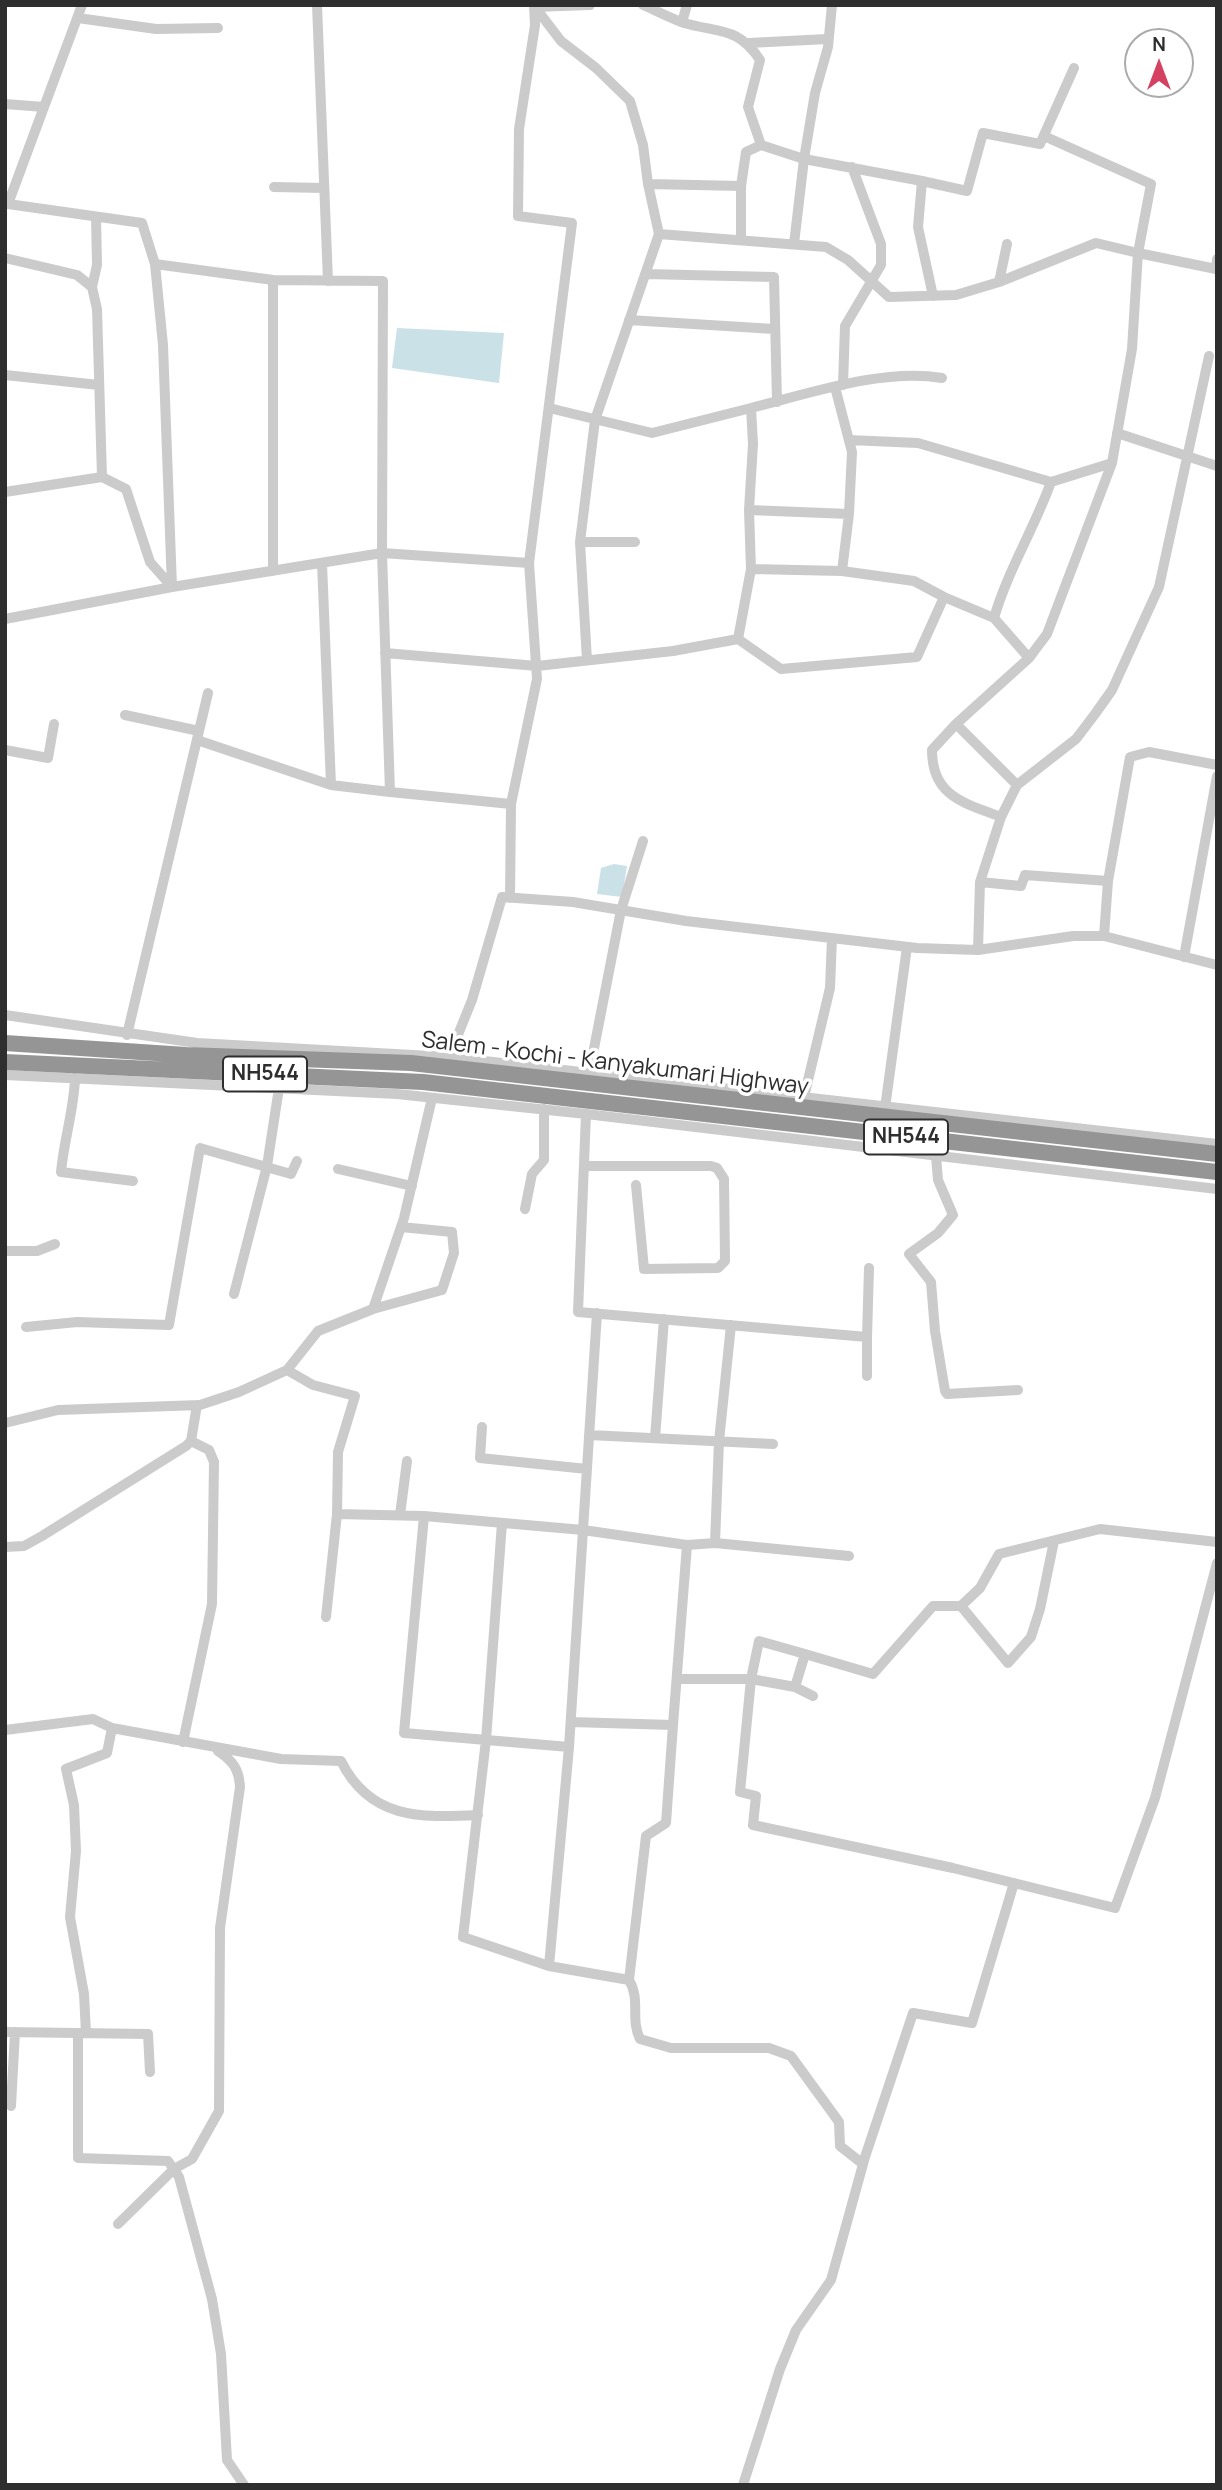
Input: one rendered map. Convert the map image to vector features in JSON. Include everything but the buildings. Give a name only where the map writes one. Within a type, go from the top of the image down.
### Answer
[{"type":"highway","name":"Salem - Kochi - Kanyakumari Highway","points":[[5,1042],[106,1047],[186,1055],[422,1064],[1217,1154]]},
{"type":"highway","name":"Salem - Kochi - Kanyakumari Highway","points":[[5,1062],[423,1082],[1217,1171]]},
{"type":"street","points":[[82,5],[7,203],[142,223],[155,264],[163,345],[172,587]]},
{"type":"street","points":[[317,5],[328,281]]},
{"type":"street","points":[[534,6],[590,5]]},
{"type":"street","points":[[643,5],[682,22],[734,33],[749,43],[760,60],[748,107],[761,145]]},
{"type":"street","points":[[682,22],[687,5]]},
{"type":"street","points":[[794,244],[804,159],[832,5]]},
{"type":"street","points":[[534,6],[561,41],[596,68],[630,102],[643,145],[659,234],[595,419],[580,542],[587,660]]},
{"type":"street","points":[[510,898],[511,804],[537,679],[529,563],[572,223],[518,216],[519,129],[535,25],[534,6]]},
{"type":"street","points":[[78,18],[156,29],[218,28]]},
{"type":"street","points":[[749,43],[827,39]]},
{"type":"street","points":[[741,240],[741,186],[746,152],[761,145],[804,159],[967,191],[982,133],[1040,144],[1074,68]]},
{"type":"street","points":[[5,104],[44,107]]},
{"type":"street","points":[[1001,817],[954,799],[932,769],[932,750],[956,724],[1029,658],[1047,634],[1112,463],[1132,349],[1138,253],[1151,184],[1044,136]]},
{"type":"street","points":[[842,570],[849,514],[852,452],[839,386],[845,326],[869,281],[881,265],[881,244],[852,167]]},
{"type":"street","points":[[922,181],[918,227],[933,296]]},
{"type":"street","points":[[648,184],[741,186]]},
{"type":"street","points":[[274,187],[324,188]]},
{"type":"street","points":[[96,217],[97,265],[92,287],[97,309],[102,477]]},
{"type":"street","points":[[659,234],[826,247],[848,260],[889,297],[956,295],[999,282],[1096,243],[1216,269],[1217,259]]},
{"type":"street","points":[[999,282],[1007,244]]},
{"type":"street","points":[[5,258],[77,275],[92,287]]},
{"type":"street","points":[[155,264],[273,279],[383,281],[382,553],[390,792]]},
{"type":"street","points":[[645,274],[774,277],[777,401]]},
{"type":"street","points":[[273,279],[273,571]]},
{"type":"street","points":[[629,320],[774,329]]},
{"type":"street","points":[[978,950],[981,882],[1001,817],[1017,785],[1076,739],[1112,690],[1159,587],[1209,356]]},
{"type":"street","points":[[5,375],[99,385]]},
{"type":"street","points":[[549,408],[652,433],[839,386],[924,375],[942,377]]},
{"type":"street","points":[[738,639],[751,569],[751,408]]},
{"type":"street","points":[[1117,433],[1217,466]]},
{"type":"street","points":[[849,440],[918,443],[1051,482],[1112,463]]},
{"type":"street","points":[[5,492],[102,477],[126,489],[150,562],[172,587]]},
{"type":"street","points":[[993,618],[1004,583],[1039,516],[1051,482]]},
{"type":"street","points":[[749,510],[849,514]]},
{"type":"street","points":[[580,542],[635,542]]},
{"type":"street","points":[[5,620],[172,587],[382,553],[529,563]]},
{"type":"street","points":[[322,563],[331,785]]},
{"type":"street","points":[[751,569],[842,570],[914,581],[993,618],[1029,658]]},
{"type":"street","points":[[385,653],[537,666],[673,651],[738,639],[781,669],[917,657],[944,597]]},
{"type":"street","points":[[127,1035],[208,693]]},
{"type":"street","points":[[125,715],[198,736],[331,785],[511,804]]},
{"type":"street","points":[[5,751],[48,758],[54,724]]},
{"type":"street","points":[[956,724],[1017,785]]},
{"type":"street","points":[[1104,936],[1108,881],[1130,757],[1149,752],[1217,765]]},
{"type":"street","points":[[1184,957],[1214,819],[1217,776]]},
{"type":"street","points":[[589,1074],[621,910],[643,841]]},
{"type":"street","points":[[981,882],[1021,886],[1025,875],[1108,881]]},
{"type":"street","points":[[449,1057],[472,1000],[502,898],[573,902],[686,922],[907,947],[978,950],[1073,936],[1104,936],[1217,965]]},
{"type":"street","points":[[804,1097],[830,988],[832,938]]},
{"type":"street","points":[[885,1108],[907,947]]},
{"type":"street","points":[[5,1015],[127,1035],[197,1043],[449,1057],[1217,1144]]},
{"type":"street","points":[[457,1037],[477,1060]]},
{"type":"street","points":[[5,1075],[432,1098],[1217,1189]]},
{"type":"street","points":[[75,1078],[74,1105],[64,1135],[61,1172],[133,1181]]},
{"type":"street","points":[[234,1294],[267,1166],[279,1088]]},
{"type":"street","points":[[373,1310],[401,1227],[432,1098]]},
{"type":"street","points":[[525,1209],[532,1174],[544,1160],[544,1110]]},
{"type":"street","points":[[586,1114],[578,1312],[867,1337]]},
{"type":"street","points":[[26,1327],[77,1322],[169,1325],[201,1148],[291,1174],[297,1161]]},
{"type":"street","points":[[936,1156],[938,1180],[953,1215],[938,1233],[909,1254],[931,1282],[934,1331],[945,1391],[947,1394],[960,1395],[1018,1390]]},
{"type":"street","points":[[584,1166],[717,1168],[724,1179],[725,1261],[719,1268],[644,1269],[636,1185]]},
{"type":"street","points":[[338,1170],[412,1186]]},
{"type":"street","points":[[5,1423],[58,1410],[197,1405],[239,1392],[287,1370],[318,1331],[373,1310],[442,1290],[454,1253],[452,1232],[401,1227]]},
{"type":"street","points":[[5,1251],[37,1251],[55,1244]]},
{"type":"street","points":[[867,1376],[869,1268]]},
{"type":"street","points":[[549,1966],[571,1722],[597,1313]]},
{"type":"street","points":[[655,1438],[664,1319]]},
{"type":"street","points":[[715,1543],[719,1441],[731,1325]]},
{"type":"street","points":[[287,1370],[313,1385],[355,1396],[338,1452],[337,1514],[326,1617]]},
{"type":"street","points":[[5,1547],[24,1546],[42,1536],[130,1484],[191,1441],[197,1405]]},
{"type":"street","points":[[482,1427],[480,1458],[587,1469]]},
{"type":"street","points":[[589,1435],[773,1444]]},
{"type":"street","points":[[183,1742],[212,1604],[214,1462],[209,1450],[191,1441]]},
{"type":"street","points":[[400,1515],[407,1461]]},
{"type":"street","points":[[337,1514],[424,1516],[583,1530],[688,1545],[715,1543],[849,1556]]},
{"type":"street","points":[[424,1516],[404,1733],[569,1747]]},
{"type":"street","points":[[502,1523],[486,1740],[463,1937],[549,1966],[629,1980]]},
{"type":"street","points":[[1217,1542],[1100,1529],[999,1554],[980,1588],[961,1606],[933,1606],[873,1674],[759,1641],[751,1679],[740,1792],[757,1796],[753,1825],[1115,1908],[1155,1798],[1217,1563]]},
{"type":"street","points":[[961,1606],[1008,1662],[1031,1637],[1040,1609],[1054,1541]]},
{"type":"street","points":[[688,1545],[666,1823],[646,1836],[629,1980],[637,1993],[634,2027],[640,2039],[671,2048],[769,2048],[791,2056],[839,2122],[840,2146],[863,2164]]},
{"type":"street","points":[[795,1686],[805,1654]]},
{"type":"street","points":[[677,1679],[751,1679],[795,1686],[813,1696]]},
{"type":"street","points":[[5,1730],[93,1719],[112,1728],[213,1748],[281,1759],[341,1761],[353,1784],[369,1800],[406,1814],[478,1815]]},
{"type":"street","points":[[571,1722],[673,1726]]},
{"type":"street","points":[[112,1728],[107,1753],[66,1769],[74,1805],[76,1851],[70,1917],[84,1994],[78,2158],[169,2161],[174,2169],[194,2223],[212,2299],[221,2354],[227,2460],[244,2485]]},
{"type":"street","points":[[118,2224],[174,2169],[192,2159],[219,2111],[220,1928],[240,1787],[239,1772],[231,1760],[213,1748]]},
{"type":"street","points":[[743,2485],[780,2369],[796,2330],[831,2280],[863,2164],[912,2013],[972,2023],[1014,1883]]},
{"type":"street","points":[[11,2106],[10,2032],[148,2034],[150,2072]]},
{"type":"water","points":[[397,328],[504,333],[499,383],[392,368]]},
{"type":"water","points":[[614,864],[627,866],[622,897],[597,894],[601,868]]}]
